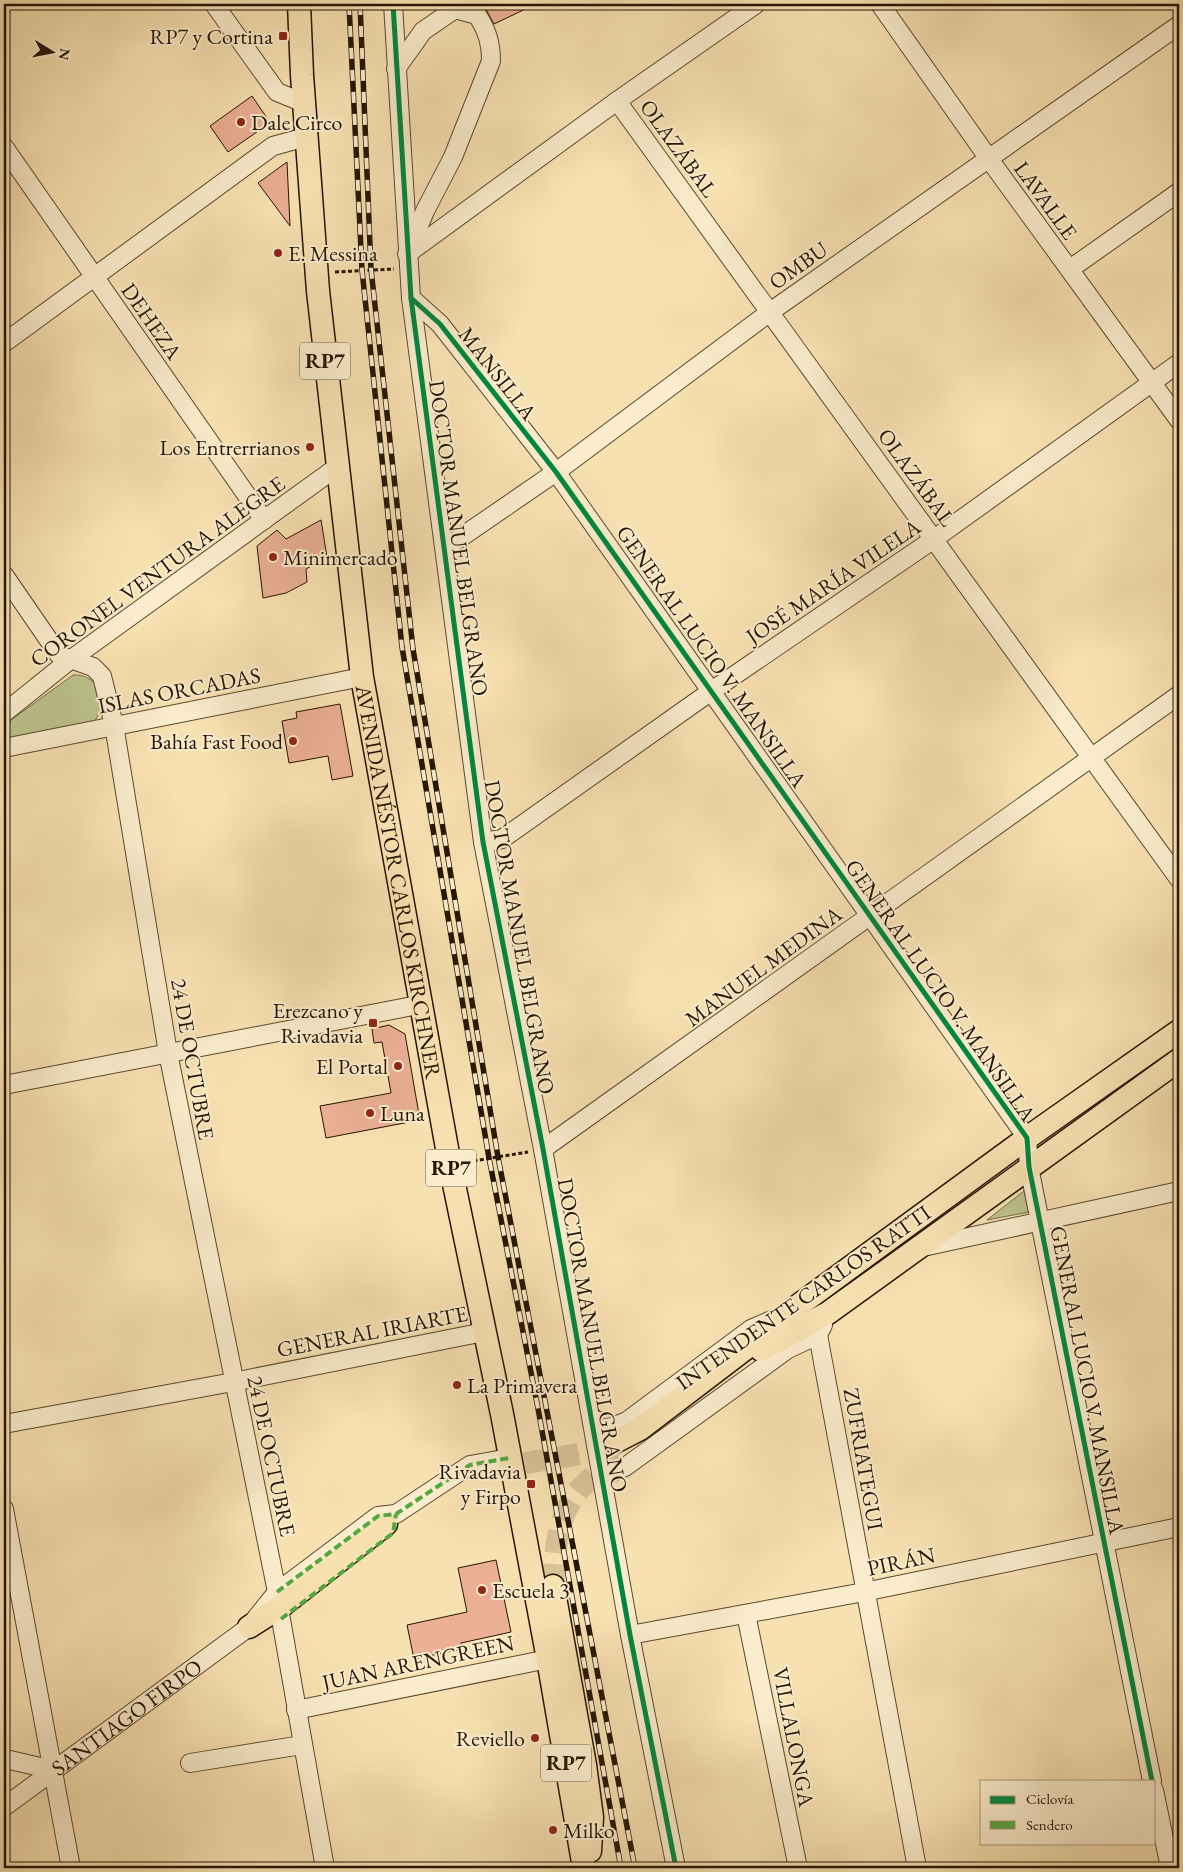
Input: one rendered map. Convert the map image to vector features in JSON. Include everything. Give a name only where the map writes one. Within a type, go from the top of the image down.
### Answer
[{"type":"main road","name":"AVENIDA NÉSTOR CARLOS KIRCHNER","points":[[299,4],[306,137],[318,291],[362,677],[450,1165],[548,1659],[586,1868]]},
{"type":"main road","name":"INTENDENTE CARLOS RATTI","points":[[1179,1031],[1027,1138],[788,1313],[750,1345],[617,1448],[762,1350],[828,1313],[1179,1060]]},
{"type":"main road","name":"SANTIAGO FIRPO","points":[[250,1628],[391,1519]]},
{"type":"main road","points":[[553,1586],[584,1755],[591,1808],[590,1848],[586,1868]]},
{"type":"street","points":[[214,4],[277,92],[304,104]]},
{"type":"street","name":"DOCTOR MANUEL BELGRANO","points":[[393,4],[411,298],[483,842],[543,1149],[630,1635],[676,1868]]},
{"type":"street","points":[[407,254],[617,101],[756,4]]},
{"type":"street","name":"LAVALLE","points":[[880,4],[989,159],[1179,420]]},
{"type":"street","points":[[396,69],[423,31],[455,9],[477,15],[485,26],[491,48],[491,62],[453,157],[425,211],[407,254]]},
{"type":"street","name":"OMBU","points":[[444,546],[457,540],[556,472],[770,312],[1179,25]]},
{"type":"street","name":"OLAZÁBAL","points":[[617,101],[1092,756],[1179,879]]},
{"type":"street","points":[[4,342],[273,146],[306,137]]},
{"type":"street","name":"DEHEZA","points":[[4,147],[264,520]]},
{"type":"street","points":[[1070,270],[1179,192]]},
{"type":"street","name":"MANSILLA","points":[[411,298],[440,324],[556,472]]},
{"type":"street","name":"JOSÉ MARÍA VILELA","points":[[483,842],[502,839],[710,692],[934,539],[1179,363]]},
{"type":"street","name":"CORONEL VENTURA ALEGRE","points":[[4,712],[70,660],[337,467]]},
{"type":"street","name":"GENERAL LUCIO V. MANSILLA","points":[[556,472],[1027,1138],[1029,1167],[1152,1780]]},
{"type":"street","name":"24 DE OCTUBRE","points":[[4,575],[59,655],[93,667],[102,676],[114,726],[168,1053],[279,1606],[324,1868]]},
{"type":"street","name":"ISLAS ORCADAS","points":[[4,748],[362,677]]},
{"type":"street","name":"MANUEL MEDINA","points":[[543,1149],[1179,695]]},
{"type":"street","points":[[4,1085],[422,1004]]},
{"type":"street","points":[[922,1247],[1179,1191]]},
{"type":"street","name":"INTENDENTE CARLOS RATTI","points":[[594,1430],[612,1427],[627,1421],[751,1329],[788,1313]]},
{"type":"street","name":"INTENDENTE CARLOS RATTI","points":[[603,1476],[625,1467],[788,1349],[818,1335],[828,1313]]},
{"type":"street","name":"GENERAL IRIARTE","points":[[4,1424],[233,1382],[484,1332]]},
{"type":"street","name":"ZUFRIATEGUI","points":[[818,1335],[864,1592],[917,1868]]},
{"type":"street","name":"SANTIAGO FIRPO","points":[[279,1606],[378,1516],[391,1519],[470,1464],[509,1458]]},
{"type":"street","points":[[4,1509],[71,1868]]},
{"type":"street","name":"SANTIAGO FIRPO","points":[[279,1606],[393,1533],[391,1519]]},
{"type":"street","name":"PIRÁN","points":[[630,1635],[864,1592],[1179,1526]]},
{"type":"street","name":"VILLALONGA","points":[[746,1614],[798,1868]]},
{"type":"street","name":"SANTIAGO FIRPO","points":[[4,1807],[250,1628]]},
{"type":"street","name":"JUAN ARENGREEN","points":[[296,1710],[548,1659]]},
{"type":"street","points":[[190,1763],[302,1745]]},
{"type":"street","points":[[4,1761],[10,1760],[53,1770]]},
{"type":"street","points":[[1156,1800],[1170,1868]]},
{"type":"street","points":[[1174,1868],[1179,1867]]},
{"type":"path","points":[[335,272],[396,268]]},
{"type":"path","points":[[450,1165],[543,1149]]},
{"type":"green space","points":[[73,675],[90,679],[100,692],[101,708],[98,716],[92,723],[11,739],[4,736],[4,729],[11,720]]},
{"type":"green space","points":[[1024,1191],[1029,1212],[987,1220]]},
{"type":"building","points":[[483,4],[536,4],[494,24]]},
{"type":"building","name":"Dale Circo","points":[[252,96],[267,118],[264,127],[228,152],[210,126]]},
{"type":"building","points":[[287,162],[290,226],[258,183]]},
{"type":"building","points":[[321,520],[327,557],[306,569],[307,582],[286,593],[263,598],[257,546],[277,530],[286,539]]},
{"type":"building","points":[[340,704],[353,776],[332,780],[328,756],[289,763],[282,721],[297,718],[296,712]]},
{"type":"building","name":"Luna","points":[[389,1025],[405,1034],[420,1120],[326,1138],[320,1106],[391,1093],[382,1042],[374,1043],[372,1029]]},
{"type":"building","name":"Escuela 3","points":[[496,1560],[511,1632],[461,1643],[462,1649],[414,1659],[407,1625],[467,1612],[458,1568]]},
{"type":"tunnel","points":[[492,1469],[585,1453],[615,1442]]},
{"type":"tunnel","points":[[553,1586],[558,1536],[571,1501],[579,1490],[619,1454]]},
{"type":"railway","points":[[349,4],[362,270],[402,647],[489,1158],[537,1403],[621,1868]]},
{"type":"railway","points":[[360,4],[371,269],[413,649],[498,1157],[635,1868]]},
{"type":"marked path","points":[[277,1592],[378,1516],[396,1514],[470,1465],[509,1458]]},
{"type":"marked path","points":[[281,1619],[393,1533],[396,1514]]},
{"type":"cycle path","points":[[393,4],[411,298],[483,842],[543,1149],[630,1635],[676,1868]]},
{"type":"cycle path","points":[[411,298],[440,324],[556,472],[1027,1138],[1029,1167],[1152,1780]]},
{"type":"place","name":"RP7 y Cortina","points":[[283,36]]},
{"type":"place","name":"Dale Circo","points":[[241,122]]},
{"type":"place","name":"E. Messina","points":[[278,253]]},
{"type":"place","name":"Los Entrerrianos","points":[[310,447]]},
{"type":"place","name":"Minimercado","points":[[273,557]]},
{"type":"place","name":"Bahía Fast Food","points":[[293,741]]},
{"type":"place","name":"Erezcano y Rivadavia","points":[[373,1023]]},
{"type":"place","name":"El Portal","points":[[398,1066]]},
{"type":"place","name":"Luna","points":[[370,1113]]},
{"type":"place","name":"La Primavera","points":[[457,1385]]},
{"type":"place","name":"Rivadavia y Firpo","points":[[531,1484]]},
{"type":"place","name":"Escuela 3","points":[[482,1590]]},
{"type":"place","name":"Reviello","points":[[535,1738]]},
{"type":"place","name":"Milko","points":[[553,1830]]}]
